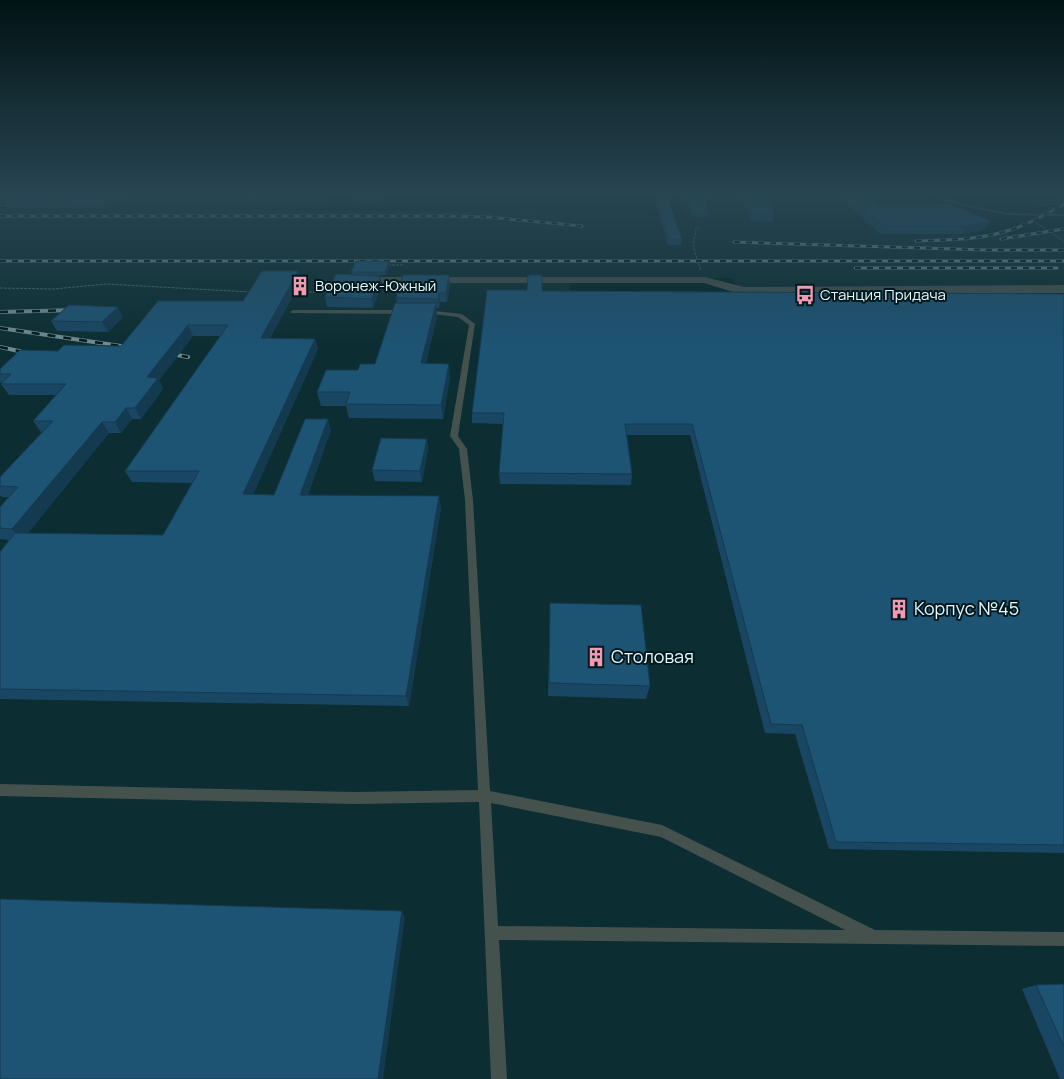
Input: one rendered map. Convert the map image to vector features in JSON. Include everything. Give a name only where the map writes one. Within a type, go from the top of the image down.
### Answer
[{"type":"street","points":[[344,281],[705,280],[743,291],[1064,290]]},
{"type":"lane","points":[[292,312],[414,312],[460,315],[472,324],[454,436],[463,449],[469,500],[486,796],[499,1079]]},
{"type":"lane","points":[[0,790],[354,798],[486,796],[662,832],[874,937]]},
{"type":"lane","points":[[493,933],[1064,939]]},
{"type":"path","points":[[693,245],[703,275]]},
{"type":"path","points":[[381,265],[404,265]]},
{"type":"path","points":[[0,288],[54,289],[106,284],[258,292]]},
{"type":"path","points":[[288,292],[337,292]]},
{"type":"shaded area","points":[[0,245],[1064,245],[1064,287],[743,288],[737,286],[732,278],[570,278],[571,296],[1064,299],[1064,1079],[0,1079]]},
{"type":"building","points":[[356,261],[389,261],[385,272],[351,272]]},
{"type":"building","points":[[262,271],[298,271],[261,338],[315,339],[243,494],[274,495],[305,419],[328,419],[300,495],[439,496],[406,696],[0,689],[0,552],[15,533],[163,535],[199,471],[125,471],[228,325],[188,325],[147,377],[158,378],[135,408],[126,408],[115,422],[102,422],[12,529],[0,528],[0,507],[18,487],[0,486],[0,477],[53,421],[33,421],[66,384],[1,384],[11,374],[0,374],[0,369],[20,350],[58,351],[64,345],[121,346],[158,301],[243,301]]},
{"type":"building","points":[[336,274],[380,276],[372,299],[325,297]]},
{"type":"building","points":[[403,275],[449,275],[446,293],[439,293],[438,299],[398,298],[396,297]]},
{"type":"building","name":"Корпус №45","points":[[528,275],[542,275],[542,291],[1064,294],[1064,845],[836,842],[802,725],[771,724],[692,424],[625,424],[632,474],[499,473],[504,413],[472,413],[487,290],[527,290]]},
{"type":"building","points":[[395,303],[436,303],[421,363],[449,364],[441,405],[346,404],[350,392],[317,392],[326,370],[358,370],[360,364],[375,364]]},
{"type":"building","points":[[69,305],[118,307],[102,322],[51,321]]},
{"type":"building","points":[[381,438],[427,439],[420,471],[372,470]]},
{"type":"building","name":"Столовая","points":[[550,603],[641,605],[650,686],[549,683]]},
{"type":"building","points":[[0,899],[402,911],[378,1079],[0,1079]]},
{"type":"building","points":[[1064,984],[1064,1047],[1036,985]]},
{"type":"railway","points":[[840,245],[987,250],[1064,250]]},
{"type":"railway","points":[[0,261],[1064,261]]},
{"type":"railway","points":[[855,268],[1057,268]]},
{"type":"railway","points":[[0,312],[76,310]]},
{"type":"railway","points":[[0,328],[134,348]]},
{"type":"railway","points":[[0,347],[28,353]]},
{"type":"railway","points":[[166,353],[188,357]]},
{"type":"place","name":"Воронеж-Южный","points":[[300,286]]},
{"type":"place","name":"Станция Придача","points":[[805,295]]},
{"type":"place","name":"Корпус №45","points":[[899,609]]},
{"type":"place","name":"Столовая","points":[[596,657]]}]
